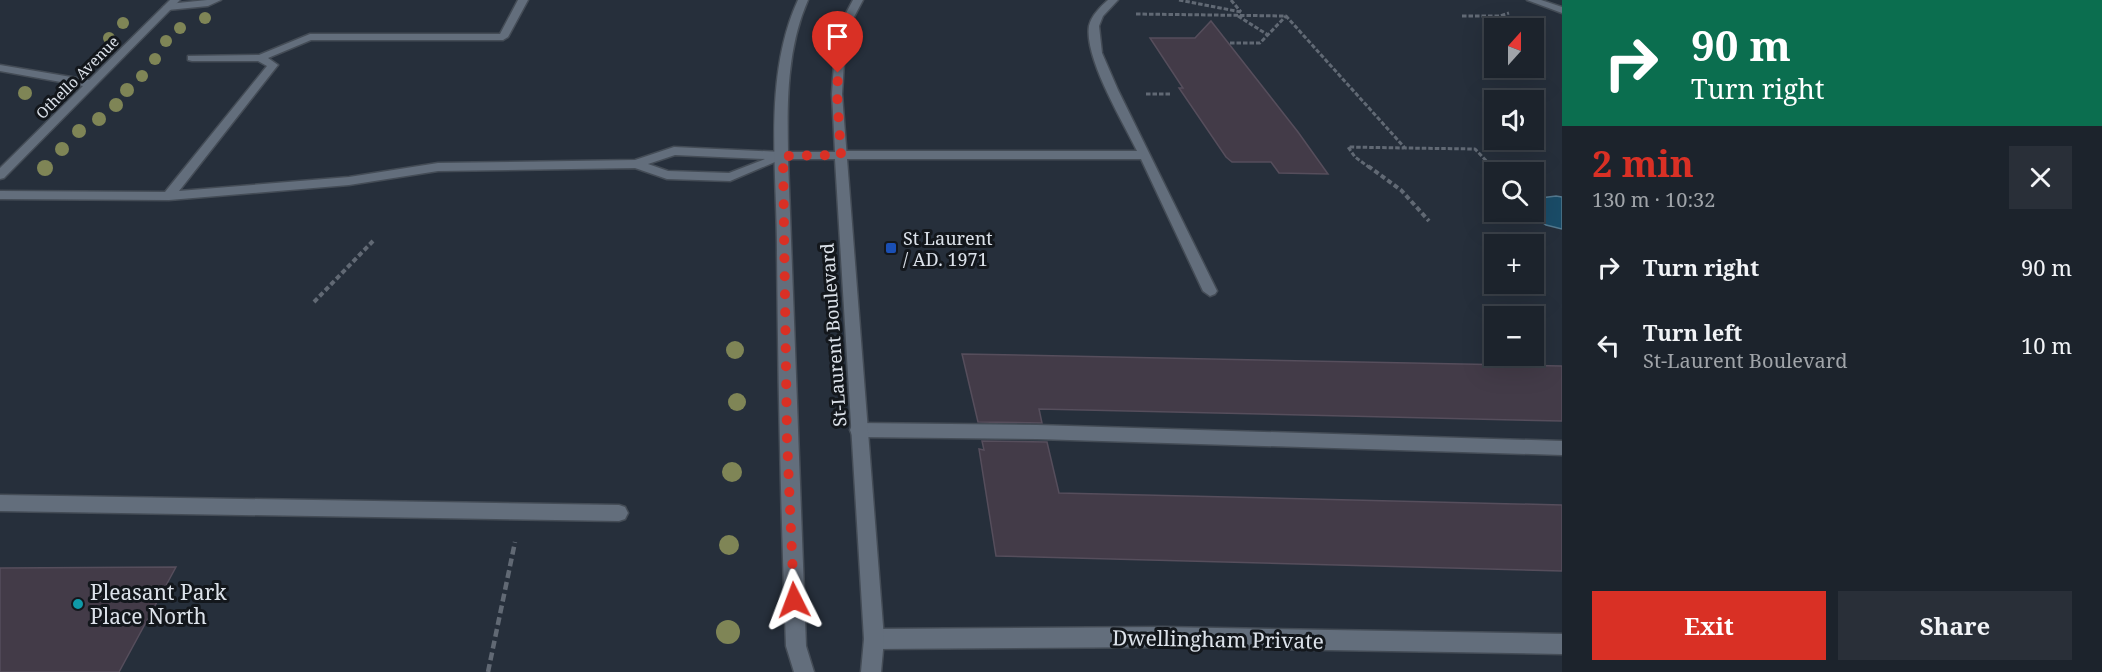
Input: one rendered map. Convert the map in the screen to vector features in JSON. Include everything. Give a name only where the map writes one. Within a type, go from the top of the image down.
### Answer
[{"type":"street","points":[[172,4],[208,3],[216,0]]},
{"type":"street","points":[[192,58],[260,58],[310,37],[503,37],[523,0]]},
{"type":"street","points":[[803,0],[790,29],[788,40],[784,75],[783,156],[787,439],[796,646],[804,672]]},
{"type":"street","name":"St-Laurent Boulevard","points":[[858,0],[842,32],[837,94],[858,430],[874,639],[871,672]]},
{"type":"street","points":[[1113,0],[1094,26],[1095,48],[1210,291]]},
{"type":"street","points":[[1533,0],[1562,10]]},
{"type":"street","name":"Othello Avenue","points":[[0,175],[172,4]]},
{"type":"street","points":[[169,196],[273,65],[260,58]]},
{"type":"street","points":[[0,68],[92,84]]},
{"type":"street","points":[[0,195],[169,196],[349,181],[438,167],[636,164],[674,151],[783,156],[1145,155]]},
{"type":"street","points":[[636,164],[667,175],[730,177],[783,156]]},
{"type":"street","points":[[858,430],[1038,432],[1562,448]]},
{"type":"street","points":[[0,503],[619,513]]},
{"type":"street","name":"Dwellingham Private","points":[[874,639],[1163,637],[1562,644]]},
{"type":"path","points":[[1179,0],[1241,12]]},
{"type":"path","points":[[1231,0],[1241,12]]},
{"type":"path","points":[[1237,15],[1241,12]]},
{"type":"path","points":[[1462,16],[1500,16],[1511,13]]},
{"type":"path","points":[[1101,14],[1286,16],[1405,148]]},
{"type":"path","points":[[1237,15],[1268,35]]},
{"type":"path","points":[[1230,43],[1260,43],[1286,16]]},
{"type":"path","points":[[1429,221],[1401,190],[1355,157],[1348,147],[1475,149],[1487,162]]},
{"type":"path","points":[[314,302],[373,241]]},
{"type":"path","points":[[488,672],[521,512]]},
{"type":"water","points":[[1562,197],[1562,229],[1542,222],[1544,222],[1544,198]]},
{"type":"building","points":[[1211,21],[1328,174],[1279,173],[1271,162],[1232,162],[1226,157],[1179,88],[1183,88],[1150,38],[1195,38]]},
{"type":"building","points":[[962,354],[1562,366],[1562,421],[1039,409],[1042,423],[978,422]]},
{"type":"building","points":[[982,441],[1047,442],[1059,493],[1562,505],[1562,571],[996,556],[979,449],[984,450]]},
{"type":"building","name":"Pleasant Park Place North","points":[[176,567],[119,672],[0,672],[0,568]]},
{"type":"place","name":"St Laurent / AD. 1971","points":[[891,248]]},
{"type":"place","name":"Pleasant Park Place North","points":[[78,604]]},
{"type":"route","points":[[794,600],[787,439],[783,156],[841,155],[838,73]]}]
